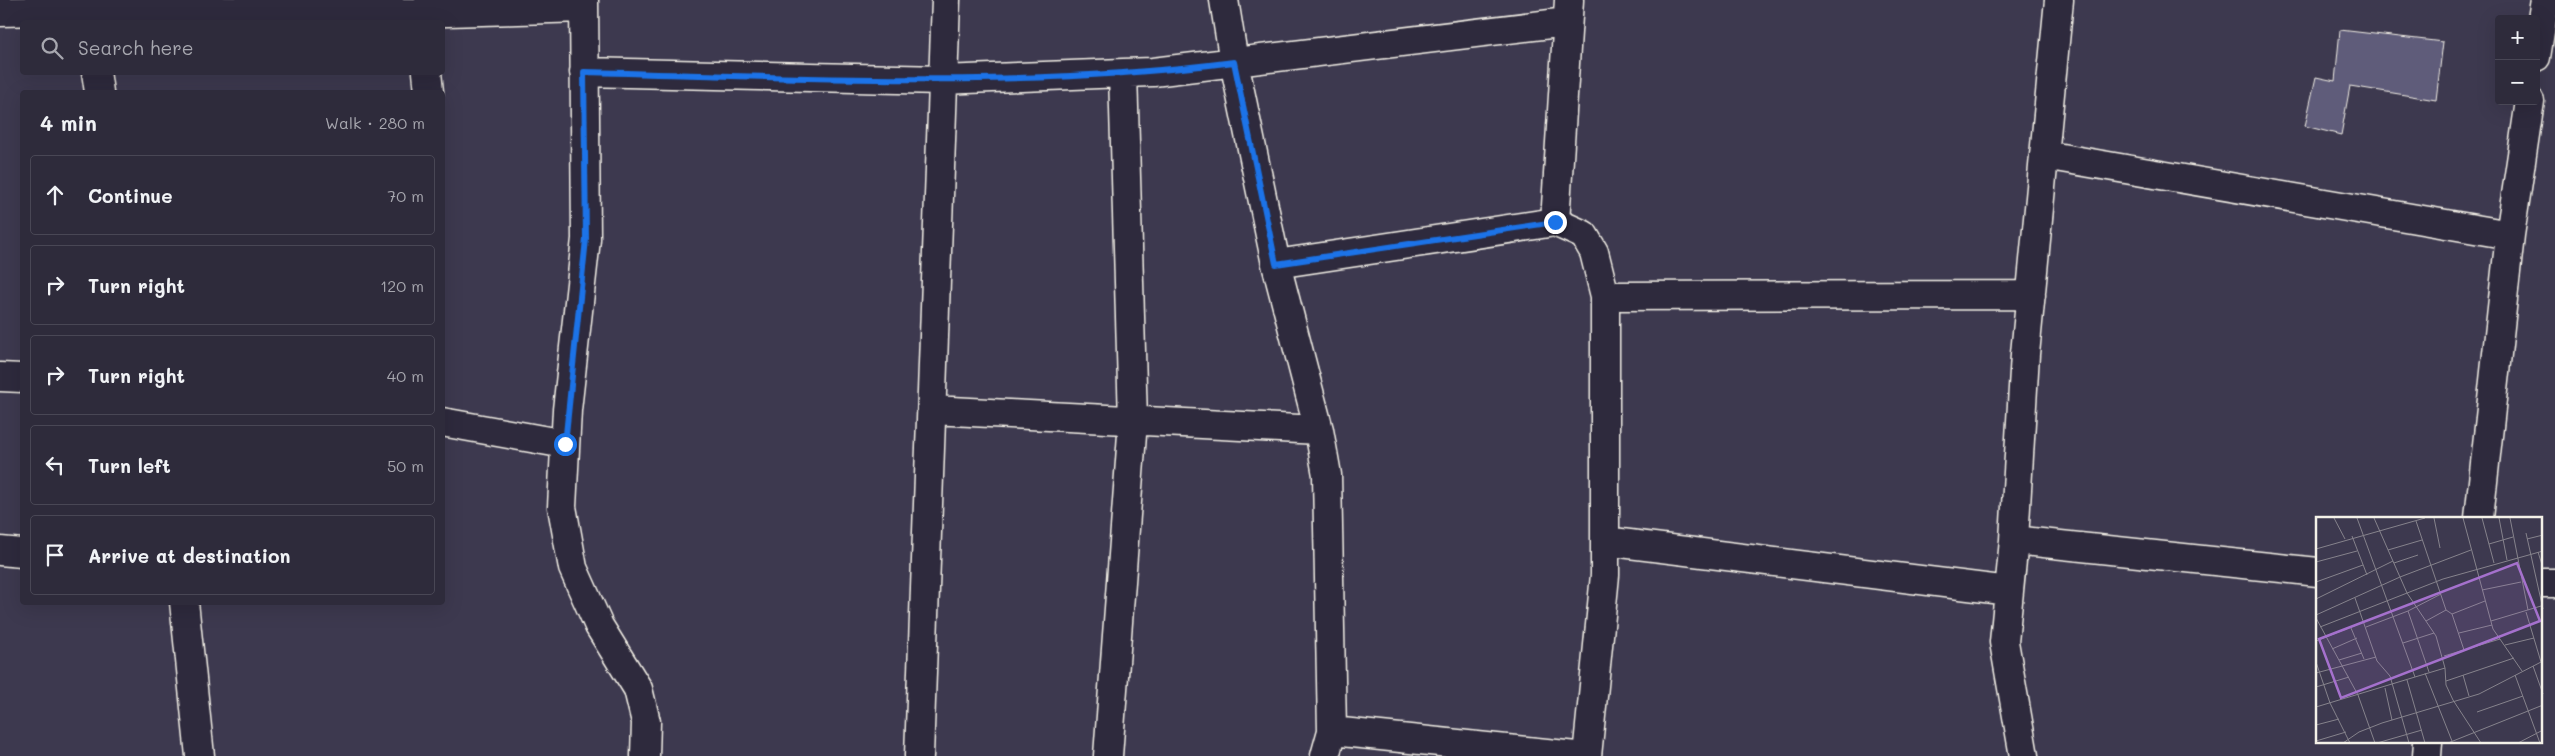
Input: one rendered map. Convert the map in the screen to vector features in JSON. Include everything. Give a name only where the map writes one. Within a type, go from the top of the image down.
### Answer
[{"type":"street","points":[[919,756],[932,410],[933,304],[946,0]]},
{"type":"street","points":[[1224,0],[1234,62],[1276,264],[1319,430],[1327,475],[1329,744],[1576,756]]},
{"type":"street","points":[[2024,756],[2004,642],[2014,540],[2031,295],[2059,0]]},
{"type":"street","points":[[2540,31],[2545,0]]},
{"type":"street","points":[[0,12],[87,11],[415,18],[584,4],[586,239],[565,444],[562,507],[574,568],[599,626],[638,688],[646,722],[645,756]]},
{"type":"street","points":[[584,72],[942,80],[1153,72],[1234,62],[1568,11],[1555,222]]},
{"type":"street","points":[[1108,756],[1133,421],[1123,72]]},
{"type":"street","points":[[96,75],[99,90]]},
{"type":"street","points":[[427,75],[429,90]]},
{"type":"street","points":[[2479,517],[2510,235],[2529,105]]},
{"type":"street","points":[[2044,155],[2510,235]]},
{"type":"street","points":[[1276,264],[1555,222],[1584,235],[1594,252],[1605,296],[1605,575],[1587,756]]},
{"type":"street","points":[[1605,296],[2031,295]]},
{"type":"street","points":[[0,377],[20,378]]},
{"type":"street","points":[[932,410],[1319,430]]},
{"type":"street","points":[[445,423],[565,444]]},
{"type":"street","points":[[2014,540],[2316,572]]},
{"type":"street","points":[[1605,541],[2009,591]]},
{"type":"street","points":[[0,551],[20,552]]},
{"type":"street","points":[[2542,583],[2555,583]]},
{"type":"street","points":[[184,605],[200,756]]},
{"type":"building","points":[[2340,30],[2443,42],[2436,100],[2350,86],[2341,135],[2305,126],[2316,77],[2335,81]]},
{"type":"route","points":[[565,444],[586,239],[584,72],[942,80],[1153,72],[1234,62],[1276,264],[1555,222]]}]
